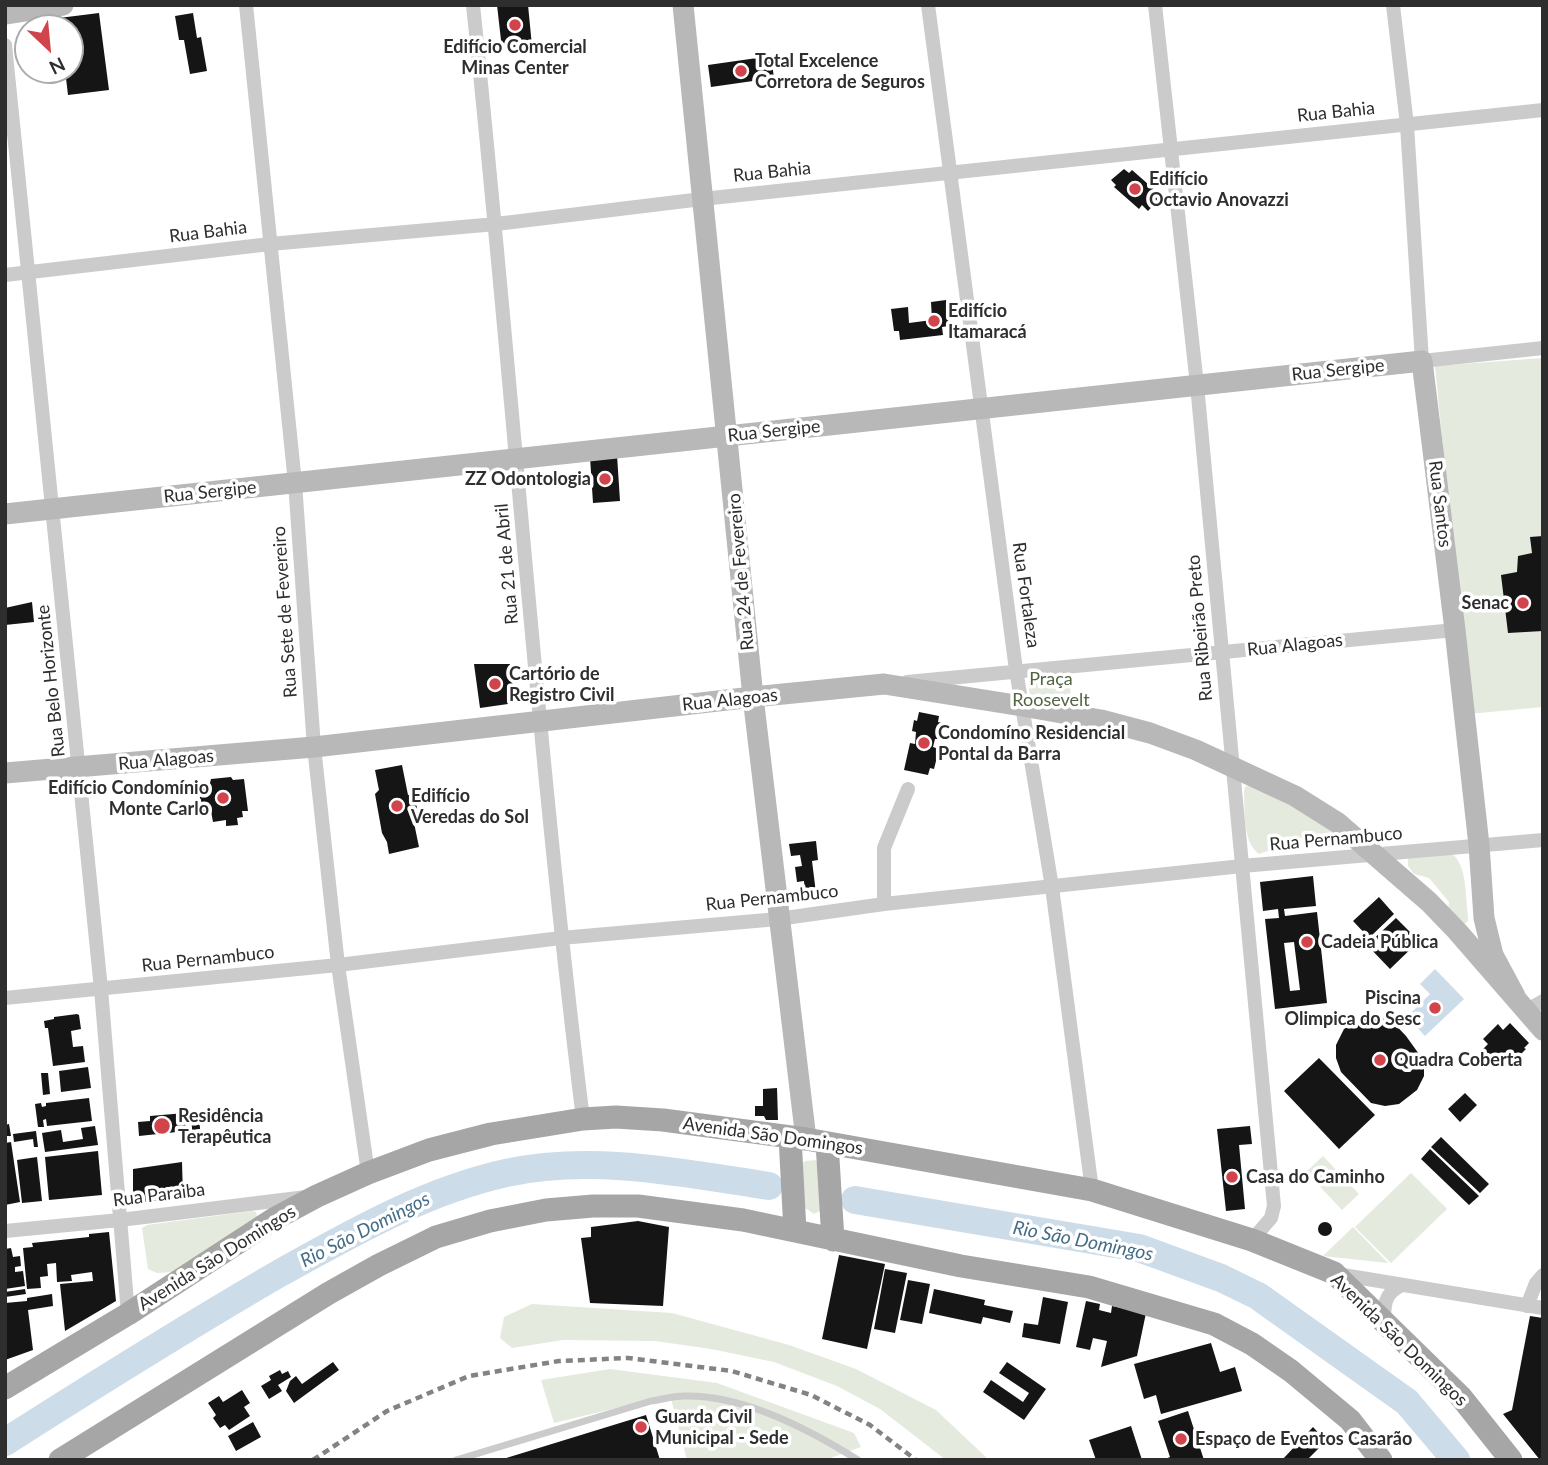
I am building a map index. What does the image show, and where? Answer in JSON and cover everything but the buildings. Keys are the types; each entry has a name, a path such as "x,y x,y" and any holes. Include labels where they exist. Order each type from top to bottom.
{"main road":[{"name":"Avenida São Domingos","path":"5,1388 128,1314 274,1219 368,1173 429,1150 491,1133 583,1119 616,1117 663,1120 809,1147 1092,1190 1252,1240 1334,1273 1461,1397 1511,1460"},
{"path":"795,1226 809,1147"},
{"path":"809,1147 833,1229"},
{"path":"60,1460 329,1293 436,1237 524,1214 593,1206 638,1206 833,1229 961,1266 1089,1287 1214,1324 1252,1344 1301,1379 1350,1420 1381,1460"}],"street":[{"path":"5,14 64,5"},
{"name":"Rua Sete de Fevereiro","path":"246,5 295,483 314,747 338,965 368,1173"},
{"name":"Rua 21 de Abril","path":"473,5 496,224 561,938 583,1119"},
{"name":"Rua 24 de Fevereiro","path":"682,5 753,697 778,919 809,1147"},
{"name":"Rua Fortaleza","path":"928,5 1016,670 1052,887 1092,1190"},
{"name":"Rua Ribeirão Preto","path":"1155,5 1197,385 1274,1206 1271,1218 1252,1240"},
{"name":"Rua Santos","path":"1393,5 1407,125 1422,361 1479,845 1484,918 1493,956 1534,1002"},
{"name":"Rua Belo Horizonte","path":"5,45 101,989 128,1314"},
{"name":"Rua Bahia","path":"5,275 270,244 496,224 949,172 1543,110"},
{"name":"Rua Sergipe","path":"5,514 1543,348"},
{"name":"Rua Alagoas","path":"5,773 314,747 1016,670 1455,630"},
{"path":"884,684 1101,720 1150,733 1196,750 1295,796 1338,823 1377,855 1534,1002 1543,1030"},
{"path":"884,904 884,848 908,789"},
{"name":"Rua Pernambuco","path":"5,998 338,965 561,938 778,919 884,904 1242,866 1543,840"},
{"path":"1457,932 1475,931 1484,918"},
{"name":"Rua Paraiba","path":"5,1230 120,1220 317,1196"},
{"path":"1334,1273 1543,1308"},
{"path":"1527,1306 1536,1283 1543,1275"},
{"path":"1384,1323 1384,1304 1387,1297 1392,1290 1400,1286"}],"lane":[{"path":"456,1460 651,1401 683,1396 716,1399 762,1410 799,1426 858,1460"}],"green space":[{"path":"1543,358 1543,707 1469,714 1435,366"},
{"name":"Praça Roosevelt","path":"1070,669 1071,712 1031,706 1027,672"},
{"path":"1254,784 1316,818 1327,826 1339,843 1307,846 1303,838 1274,840 1271,850 1259,854 1247,834 1245,816 1245,787"},
{"path":"1451,853 1460,865 1465,882 1468,921 1464,924 1448,910 1449,902 1429,878 1414,874 1408,866 1408,858"},
{"path":"1323,1156 1359,1194 1342,1210 1306,1172"},
{"path":"815,1160 820,1164 822,1210 814,1214 804,1207 800,1165 805,1161"},
{"path":"1411,1173 1447,1209 1391,1263 1355,1227"},
{"path":"256,1212 258,1219 173,1272 157,1273 148,1269 142,1228 147,1225"},
{"path":"1353,1227 1388,1263 1323,1256"},
{"path":"532,1304 672,1313 789,1345 856,1369 936,1410 989,1460 946,1460 880,1409 837,1386 774,1362 655,1341 563,1340 512,1348 500,1338 504,1317"},
{"path":"610,1369 717,1383 854,1433 861,1447 825,1460 687,1460 670,1395 554,1423 541,1380"}],"water":[{"name":"Piscina Olimpica do Sesc","path":"1435,969 1464,999 1425,1036 1407,1017 1430,994 1420,984"}],"waterway":[{"name":"Rio São Domingos","path":"5,1442 211,1314 334,1243 418,1202 476,1181 539,1168 605,1165 671,1171 769,1186"},
{"name":"Rio São Domingos","path":"855,1200 1139,1248 1221,1278 1258,1296 1407,1402 1456,1460"}],"railway":[{"path":"313,1460 387,1411 469,1376 559,1361 628,1358 732,1371 811,1395 870,1425 916,1460"}],"place":[{"name":"Edifício Comercial Minas Center","path":"515,25"},
{"name":"Total Excelence Corretora de Seguros","path":"741,71"},
{"name":"Edifício Octavio Anovazzi","path":"1135,189"},
{"name":"Edifício Itamaracá","path":"934,321"},
{"name":"ZZ Odontologia","path":"605,479"},
{"name":"Senac","path":"1523,603"},
{"name":"Cartório de Registro Civil","path":"495,684"},
{"name":"Condomíno Residencial Pontal da Barra","path":"924,743"},
{"name":"Edifício Condomínio Monte Carlo","path":"223,798"},
{"name":"Edifício Veredas do Sol","path":"397,806"},
{"name":"Cadeia Pública","path":"1307,942"},
{"name":"Piscina Olimpica do Sesc","path":"1435,1008"},
{"name":"Quadra Coberta","path":"1380,1060"},
{"name":"Residência Terapêutica","path":"162,1126"},
{"name":"Casa do Caminho","path":"1232,1177"},
{"name":"Guarda Civil Municipal - Sede","path":"641,1427"},
{"name":"Espaço de Eventos Casarão","path":"1181,1439"}]}
